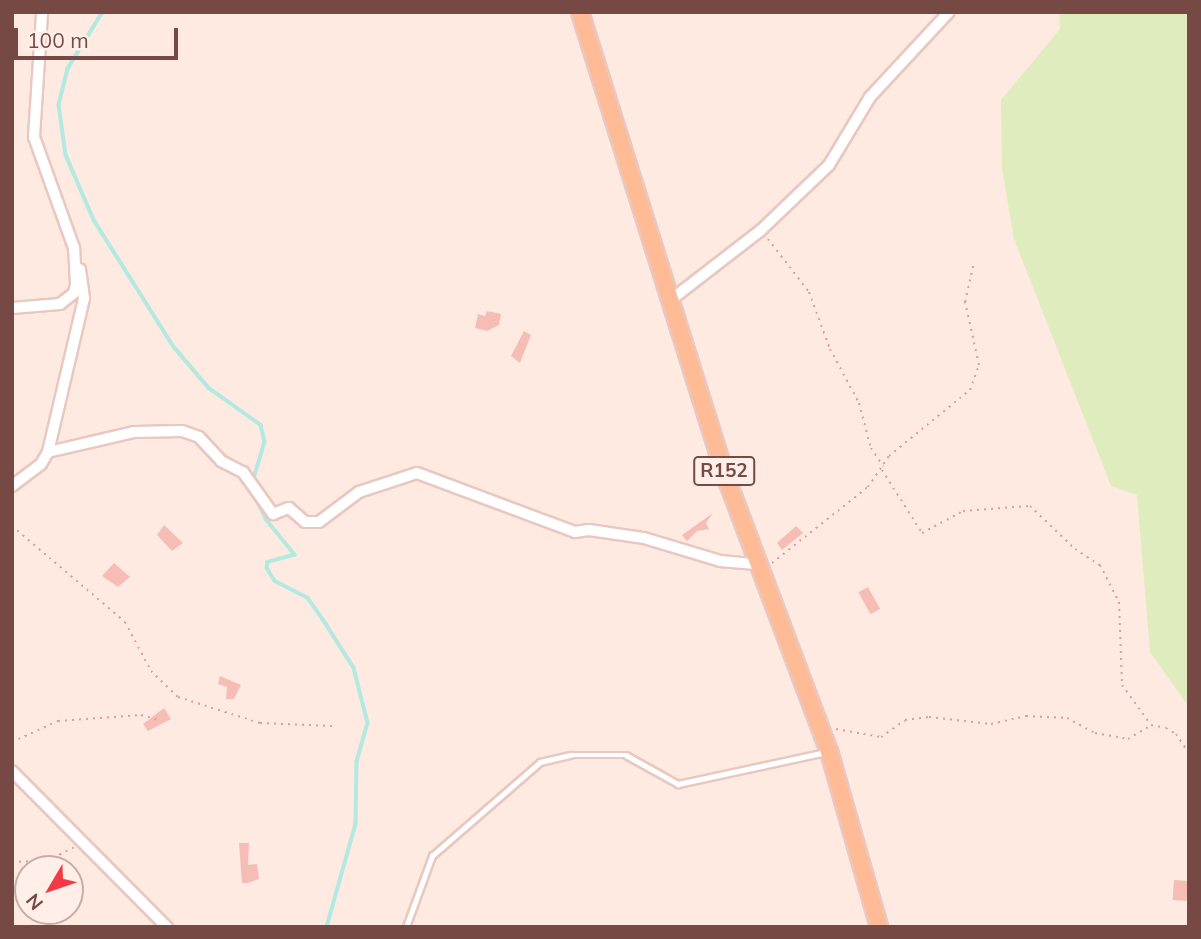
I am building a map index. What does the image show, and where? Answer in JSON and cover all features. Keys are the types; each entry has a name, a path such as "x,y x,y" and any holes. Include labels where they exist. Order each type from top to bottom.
{"main road":[{"name":"R152","path":"580,12 757,569 829,751 878,927"}],"street":[{"path":"12,486 41,464 48,452 84,298 76,261 34,138 42,12"},
{"path":"671,299 760,231 834,159 870,97 949,12"},
{"path":"12,308 50,306 68,299 76,284 76,261"},
{"path":"48,452 135,432 182,431 199,438 221,461 243,472 273,514 289,508 305,522 318,522 359,492 417,473 575,532 622,534 757,569"},
{"path":"12,771 167,927"}],"lane":[{"path":"406,927 432,856 540,762 571,755 626,755 678,784 829,751"}],"path":[{"path":"12,17 15,12"},
{"path":"760,231 809,292 830,348 859,403 871,448 922,533 963,511 1030,506 1075,549 1100,565 1119,602 1122,685 1150,725 1176,734 1189,753"},
{"path":"757,569 849,503 931,418 970,390 977,377 977,351 965,302 973,266"},
{"path":"12,526 125,622 150,671 178,697 260,723 332,726"},
{"path":"12,742 58,721 141,715 159,720"},
{"path":"821,727 881,737 911,719 991,724 1036,716 1067,718 1095,733 1128,739 1150,725"},
{"path":"12,862 47,861 82,842"}],"green space":[{"path":"1059,12 1189,12 1189,707 1150,652 1137,495 1111,486 1014,239 1002,169 1001,100 1060,29"}],"building":[{"path":"487,311 501,314 499,325 487,331 475,328 478,314 485,316"},
{"path":"524,331 531,335 520,363 511,356"},
{"path":"713,513 706,523 709,529 697,531 687,541 682,535"},
{"path":"164,525 183,543 172,551 157,535"},
{"path":"796,526 803,533 782,550 777,543"},
{"path":"114,563 130,577 118,587 102,576"},
{"path":"868,587 880,609 870,614 858,592"},
{"path":"220,676 241,685 234,699 226,699 227,687 218,684"},
{"path":"164,708 171,719 148,731 143,724"},
{"path":"239,843 249,843 248,865 257,864 259,879 242,883"},
{"path":"1174,880 1188,881 1187,901 1173,900"}],"waterway":[{"path":"103,12 68,69 59,105 66,155 94,220 174,347 209,388 261,425 265,442 253,482"},
{"path":"254,493 266,519 295,555 268,562 267,568 275,581 308,598 326,624 354,668 368,723 357,761 356,824 327,927"}]}
